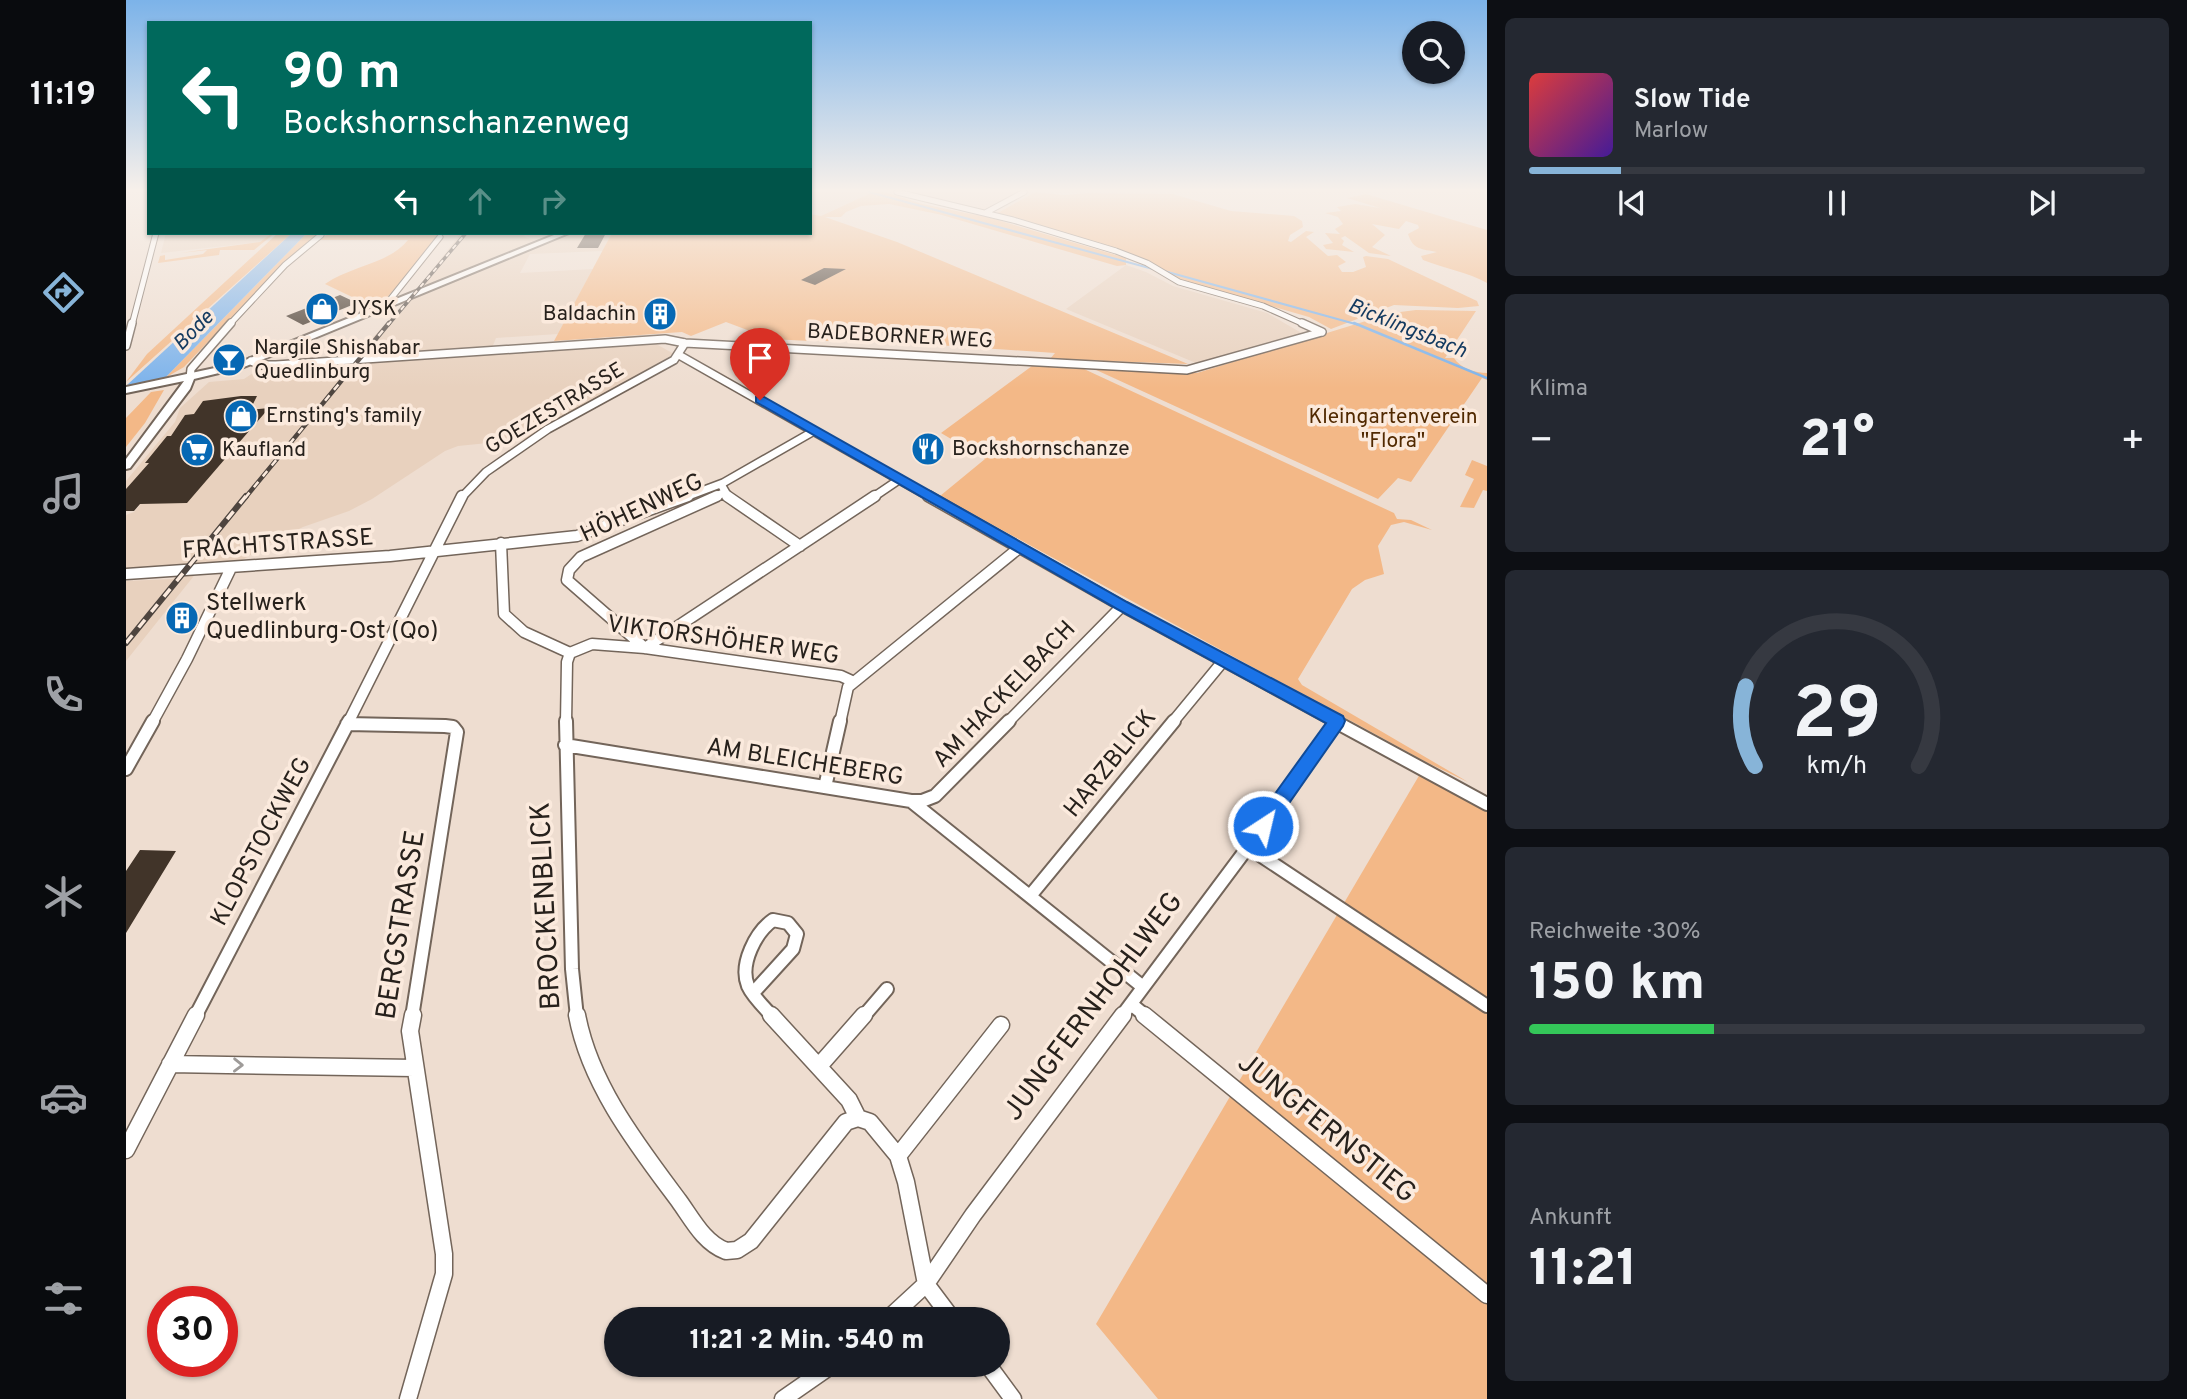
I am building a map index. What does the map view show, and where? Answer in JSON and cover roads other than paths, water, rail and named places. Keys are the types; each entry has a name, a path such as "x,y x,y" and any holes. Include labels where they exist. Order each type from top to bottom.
{"main road":[{"path":"126,390 223,371 505,257"},
{"path":"126,466 187,387 190,378"}],"street":[{"path":"126,346 150,257"},
{"path":"190,378 191,369 237,315 292,257"},
{"path":"390,304 389,301 424,257"},
{"name":"BADEBORNER WEG","path":"251,361 260,365 276,365 665,339 685,343 1187,370 1322,332 1263,306 1179,282 1131,257"},
{"path":"685,343 679,355 1122,606 1487,804"},
{"name":"GOEZESTRASSE","path":"433,552 463,494 477,479 563,419 679,355"},
{"path":"800,546 723,488 814,431"},
{"path":"645,648 900,480"},
{"name":"FRACHTSTRASSE","path":"126,574 433,552 584,534 723,488"},
{"name":"HÖHENWEG","path":"645,648 570,583 566,577 569,570 586,555 723,488"},
{"path":"501,543 504,597 502,608 505,617 541,640 569,653"},
{"path":"825,787 847,690 1019,548"},
{"name":"KLOPSTOCKWEG","path":"126,1150 433,552"},
{"path":"126,769 187,659 231,568"},
{"name":"AM HACKELBACH","path":"911,801 922,801 935,796 1122,606"},
{"name":"VIKTORSHÖHER WEG","path":"569,653 576,648 592,644 645,648 841,676 854,682"},
{"name":"BROCKENBLICK","path":"569,653 565,745 573,988 583,1038 595,1070 618,1114 703,1234 715,1247 727,1253 751,1241 846,1122 858,1118"},
{"name":"HARZBLICK","path":"1030,896 1224,660"},
{"name":"JUNGFERNHOHLWEG","path":"901,1307 926,1284 973,1215 1248,847 1337,721"},
{"name":"BERGSTRASSE","path":"347,724 445,726 453,727 457,732 410,1020 414,1068 445,1264 441,1291 408,1399"},
{"name":"AM BLEICHEBERG","path":"565,745 911,801 1143,986"},
{"path":"1248,847 1487,1006"},
{"path":"752,993 796,945 797,934 784,921 771,921 759,932 746,982 752,993 849,1100 858,1118 870,1122 898,1156 906,1182 926,1284 943,1307"},
{"path":"820,1065 887,989"},
{"name":"JUNGFERNSTIEG","path":"1131,1004 1487,1295"},
{"path":"898,1156 1001,1025"},
{"path":"170,1064 414,1068"},
{"path":"783,1399 815,1377"},
{"path":"997,1377 1013,1399"}],"water":[{"name":"Bode","path":"266,257 283,257 165,378 127,385"}],"waterway":[{"name":"Bicklingsbach","path":"1110,257 1153,269"},
{"name":"Bicklingsbach","path":"1164,271 1359,325"},
{"name":"Bicklingsbach","path":"1354,323 1359,325"},
{"name":"Bicklingsbach","path":"1359,325 1487,378"}],"railway":[{"path":"388,325 445,257"},
{"path":"245,498 389,323"},
{"path":"126,643 246,496"}],"place":[{"name":"JYSK","path":"322,309"},
{"name":"Baldachin","path":"660,314"},
{"name":"Nargile Shishabar Quedlinburg","path":"229,360"},
{"name":"Ernsting's family","path":"241,416"},
{"name":"Bockshornschanze","path":"928,449"},
{"name":"Kaufland","path":"197,450"},
{"name":"Stellwerk Quedlinburg-Ost (Qo)","path":"182,618"}],"park label":[{"name":"Kleingartenverein \"Flora\"","path":"1393,429"}]}
